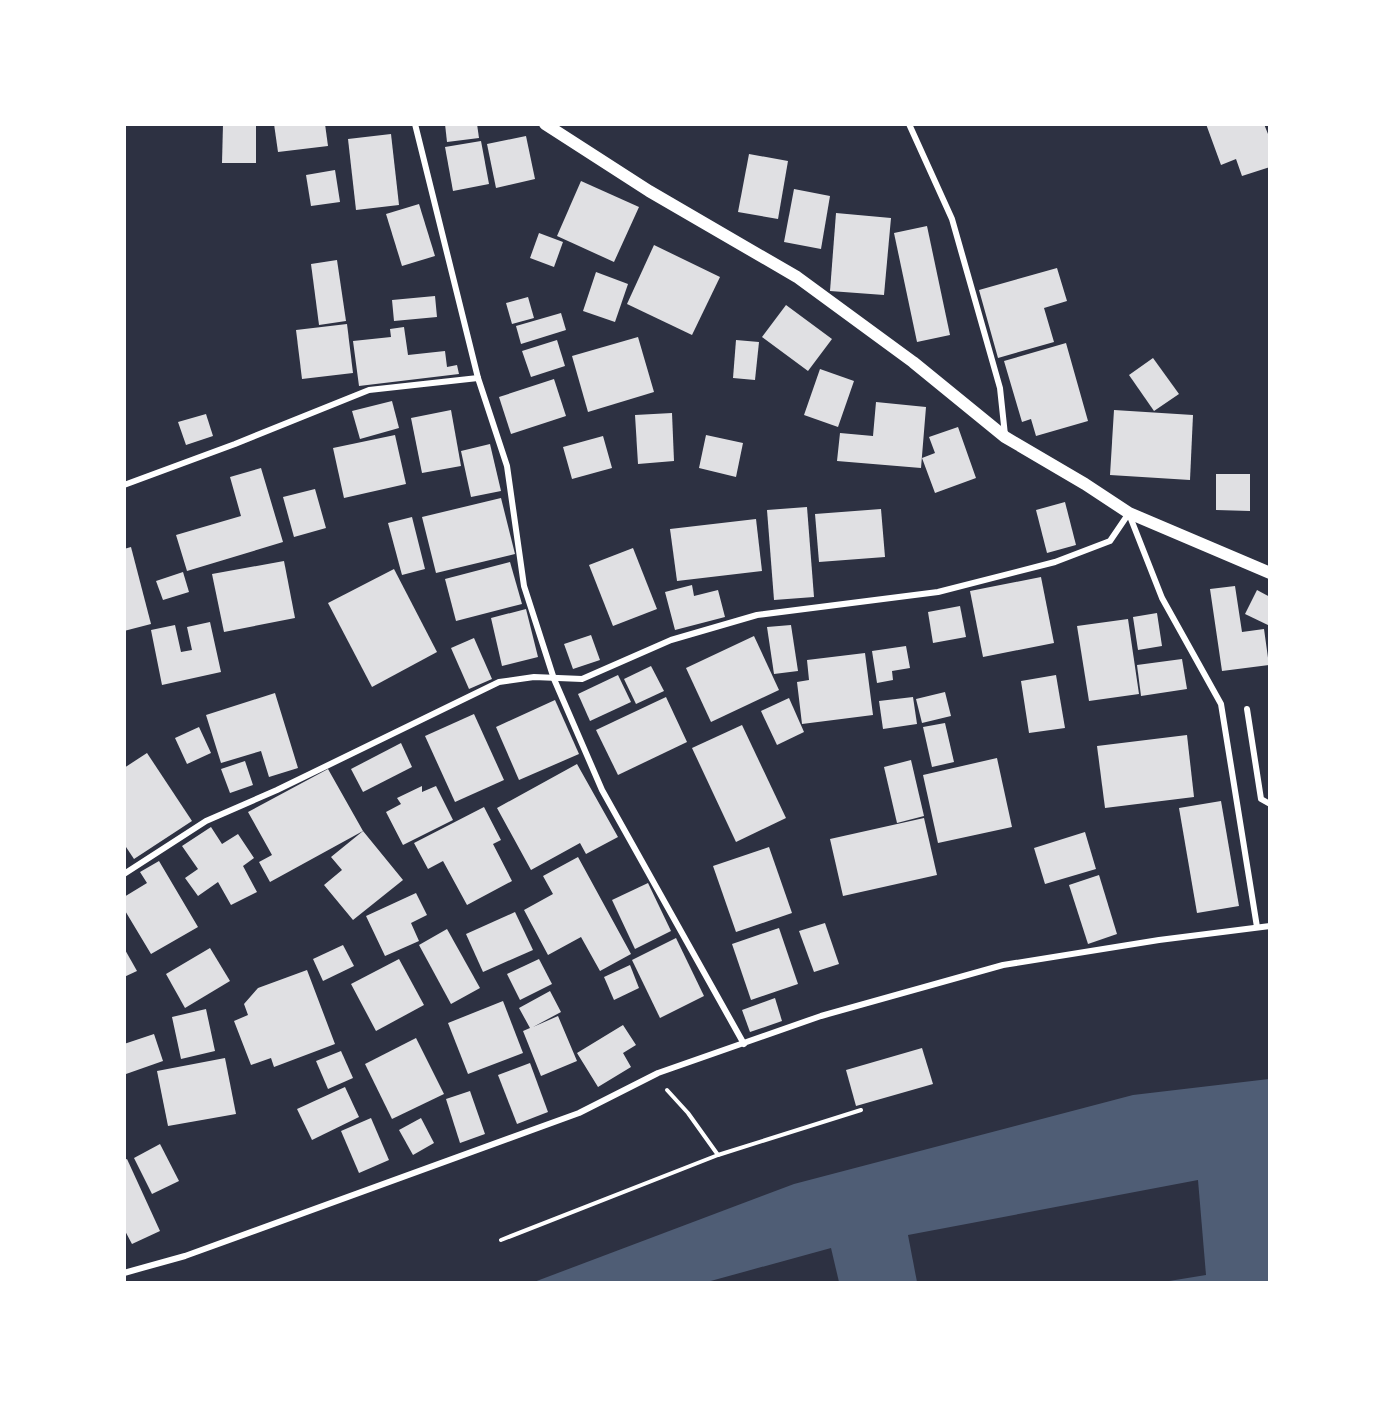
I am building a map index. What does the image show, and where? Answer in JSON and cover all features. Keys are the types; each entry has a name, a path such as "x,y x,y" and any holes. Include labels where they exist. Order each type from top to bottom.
{"main road":[{"path":"545,124 649,190 797,277 913,362 1005,438 1085,484 1129,513 1269,573"}],"street":[{"path":"415,124 478,378 507,466 524,586 554,679 602,790 744,1044"},
{"path":"909,124 952,219 1000,388 1005,438"},
{"path":"124,485 235,444 369,390 478,378"},
{"path":"124,874 206,821 277,790 499,682 534,677 582,679 671,640 757,615 938,592 1055,562 1110,541 1129,513"},
{"path":"1129,513 1162,598 1221,704 1257,927"},
{"path":"1247,709 1261,799 1269,804"},
{"path":"124,1273 186,1256 579,1113 658,1073 821,1016 1004,965 1159,940 1269,926"}],"path":[{"path":"648,1078 670,1092 718,1155"},
{"path":"501,1240 718,1155 861,1110"}],"water":[{"path":"1269,1079 1269,1282 534,1282 794,1184 1133,1095"}],"pier":[{"path":"1198,1180 1206,1275 1163,1282 917,1282 908,1235"},
{"path":"831,1248 839,1282 707,1282"}],"building":[{"path":"223,124 256,124 256,163 222,163"},
{"path":"274,124 325,124 328,146 278,152"},
{"path":"445,124 477,124 479,138 447,142"},
{"path":"1206,124 1264,124 1270,139 1270,167 1242,176 1236,159 1221,165"},
{"path":"391,134 399,205 356,210 348,139"},
{"path":"526,136 535,179 496,188 487,144"},
{"path":"481,141 489,184 453,191 445,147"},
{"path":"749,154 788,161 778,219 738,212"},
{"path":"335,170 340,202 311,206 306,175"},
{"path":"581,181 639,207 614,262 557,236"},
{"path":"794,189 830,196 821,249 784,242"},
{"path":"419,204 435,256 402,266 386,214"},
{"path":"836,213 891,218 884,295 830,291"},
{"path":"927,226 950,335 917,342 894,233"},
{"path":"539,233 563,242 554,267 530,258"},
{"path":"654,245 720,277 692,335 627,304"},
{"path":"337,260 346,321 319,325 311,264"},
{"path":"1057,268 1067,301 1044,308 1054,342 998,358 979,290"},
{"path":"596,272 628,284 615,322 583,311"},
{"path":"435,296 437,317 394,321 392,300"},
{"path":"528,297 534,318 512,324 506,303"},
{"path":"786,305 832,339 808,371 762,337"},
{"path":"561,313 566,330 521,344 516,326"},
{"path":"347,324 353,373 302,379 296,330"},
{"path":"404,327 408,355 445,351 447,367 457,365 459,374 359,386 353,341 391,337 390,329"},
{"path":"638,337 654,392 588,412 572,356"},
{"path":"557,340 565,366 531,377 522,351"},
{"path":"736,340 759,342 755,380 733,378"},
{"path":"1066,343 1088,421 1036,436 1031,419 1022,422 1004,361"},
{"path":"1153,358 1179,394 1154,411 1129,375"},
{"path":"820,369 854,381 838,427 804,415"},
{"path":"554,379 566,416 511,434 499,397"},
{"path":"392,401 399,428 360,439 352,411"},
{"path":"876,402 926,407 921,468 837,461 840,433 873,436"},
{"path":"451,410 461,466 422,473 411,418"},
{"path":"1114,410 1193,415 1190,480 1110,475"},
{"path":"672,413 674,461 638,464 635,415"},
{"path":"206,414 213,436 186,445 178,422"},
{"path":"958,427 976,478 935,493 922,458 935,453 929,437"},
{"path":"395,435 406,484 344,498 333,448"},
{"path":"706,435 743,443 736,477 699,468"},
{"path":"603,436 612,468 572,479 563,447"},
{"path":"490,444 501,491 471,497 461,451"},
{"path":"261,468 283,542 187,571 176,535 241,516 230,477"},
{"path":"1216,474 1250,474 1250,511 1216,510"},
{"path":"315,489 326,528 294,537 283,497"},
{"path":"501,498 515,554 436,573 422,517"},
{"path":"1065,502 1076,545 1047,553 1036,510"},
{"path":"807,507 814,597 774,600 767,510"},
{"path":"881,509 885,557 819,562 815,514"},
{"path":"412,517 425,569 402,575 388,523"},
{"path":"756,519 762,571 677,581 670,529"},
{"path":"131,547 151,624 124,631 124,549"},
{"path":"633,548 657,609 613,626 589,565"},
{"path":"284,561 295,618 224,632 212,574"},
{"path":"510,562 522,604 456,621 445,579"},
{"path":"394,569 437,652 372,687 328,603"},
{"path":"183,572 189,592 163,600 156,581"},
{"path":"1041,577 1054,643 983,657 970,591"},
{"path":"692,585 694,596 718,590 725,617 675,630 665,592"},
{"path":"1235,586 1242,632 1264,629 1269,665 1222,671 1210,589"},
{"path":"1257,590 1270,597 1270,626 1245,614"},
{"path":"960,606 966,637 933,643 928,612"},
{"path":"526,609 538,657 502,666 491,618"},
{"path":"1157,613 1162,646 1138,650 1133,617"},
{"path":"1128,619 1139,694 1089,701 1077,626"},
{"path":"210,622 221,672 162,685 151,630 175,625 181,652 192,650 187,627"},
{"path":"791,625 798,671 774,674 767,627"},
{"path":"591,635 600,660 573,669 564,644"},
{"path":"754,636 779,690 711,722 686,668"},
{"path":"474,638 492,679 469,689 451,648"},
{"path":"906,646 910,668 892,671 893,680 877,683 872,651"},
{"path":"865,653 873,715 802,724 797,682 809,680 807,660"},
{"path":"1182,659 1187,689 1141,696 1137,665"},
{"path":"651,666 664,691 636,704 624,679"},
{"path":"618,675 631,702 590,721 578,694"},
{"path":"1056,675 1065,728 1029,733 1021,681"},
{"path":"945,692 951,716 922,723 916,699"},
{"path":"275,693 298,768 269,777 261,751 221,763 206,715"},
{"path":"666,697 687,742 618,775 596,730"},
{"path":"913,697 917,724 883,729 879,701"},
{"path":"789,698 804,732 777,745 761,711"},
{"path":"555,700 579,754 519,780 496,727"},
{"path":"474,714 504,780 455,802 425,736"},
{"path":"945,723 954,762 932,767 923,727"},
{"path":"742,725 786,818 736,842 692,748"},
{"path":"199,727 211,753 187,764 175,738"},
{"path":"1187,735 1194,797 1105,808 1097,746"},
{"path":"401,743 412,767 363,792 351,769"},
{"path":"147,753 192,821 134,859 124,844 124,768"},
{"path":"997,758 1012,827 938,843 923,775"},
{"path":"911,760 924,816 897,823 884,767"},
{"path":"245,761 253,785 230,793 221,769"},
{"path":"577,764 618,837 586,854 580,843 531,870 497,808"},
{"path":"328,769 363,831 270,882 259,862 272,855 248,812"},
{"path":"422,786 422,792 436,786 453,820 403,845 386,812 401,804 397,798"},
{"path":"1221,801 1239,906 1197,913 1179,808"},
{"path":"484,807 501,840 493,844 512,881 467,905 443,861 428,869 414,843"},
{"path":"924,818 937,875 843,896 830,839"},
{"path":"211,827 222,844 238,834 254,858 243,866 257,892 231,905 218,882 198,896 185,878 198,869 182,846"},
{"path":"363,831 403,880 353,920 324,885 342,870 331,857"},
{"path":"1085,832 1096,869 1045,884 1034,848"},
{"path":"769,847 792,913 736,932 713,866"},
{"path":"578,857 631,954 600,971 581,937 548,955 524,910 553,894 543,876"},
{"path":"159,861 198,927 151,954 124,909 124,897 147,883 140,872"},
{"path":"1099,875 1117,934 1088,944 1069,885"},
{"path":"648,883 671,931 635,949 612,900"},
{"path":"416,893 427,915 411,923 419,941 385,956 366,916"},
{"path":"515,912 533,950 483,972 466,934"},
{"path":"825,923 839,964 814,972 799,931"},
{"path":"779,928 798,984 751,1000 732,944"},
{"path":"447,929 480,988 451,1004 419,945"},
{"path":"676,938 704,996 660,1018 632,960"},
{"path":"343,945 354,966 323,981 313,959"},
{"path":"124,948 137,971 124,977"},
{"path":"210,948 230,981 185,1008 166,974"},
{"path":"399,959 424,1005 376,1031 351,984"},
{"path":"539,959 552,984 520,1000 507,974"},
{"path":"630,965 639,988 614,1000 604,977"},
{"path":"307,970 335,1044 274,1067 271,1058 251,1065 234,1021 248,1015 244,1004 258,988"},
{"path":"550,991 561,1012 533,1027 558,1016 577,1061 541,1076 523,1031 530,1028 519,1008"},
{"path":"775,998 782,1021 750,1032 742,1010"},
{"path":"503,1001 523,1053 468,1074 448,1023"},
{"path":"206,1009 215,1051 181,1059 172,1017"},
{"path":"623,1025 636,1045 623,1053 631,1067 598,1087 577,1053"},
{"path":"154,1034 163,1061 126,1074 124,1044"},
{"path":"416,1038 444,1094 392,1119 365,1064"},
{"path":"922,1048 933,1084 856,1106 846,1070"},
{"path":"341,1051 353,1078 328,1089 316,1061"},
{"path":"225,1058 236,1114 168,1126 157,1071"},
{"path":"530,1063 548,1112 517,1124 498,1075"},
{"path":"345,1087 359,1117 312,1140 297,1109"},
{"path":"470,1091 485,1134 460,1143 446,1099"},
{"path":"371,1118 389,1160 359,1173 341,1131"},
{"path":"421,1118 434,1143 413,1155 399,1130"},
{"path":"160,1144 179,1181 152,1194 134,1158"},
{"path":"127,1159 160,1231 132,1244 124,1229 124,1160"}]}
